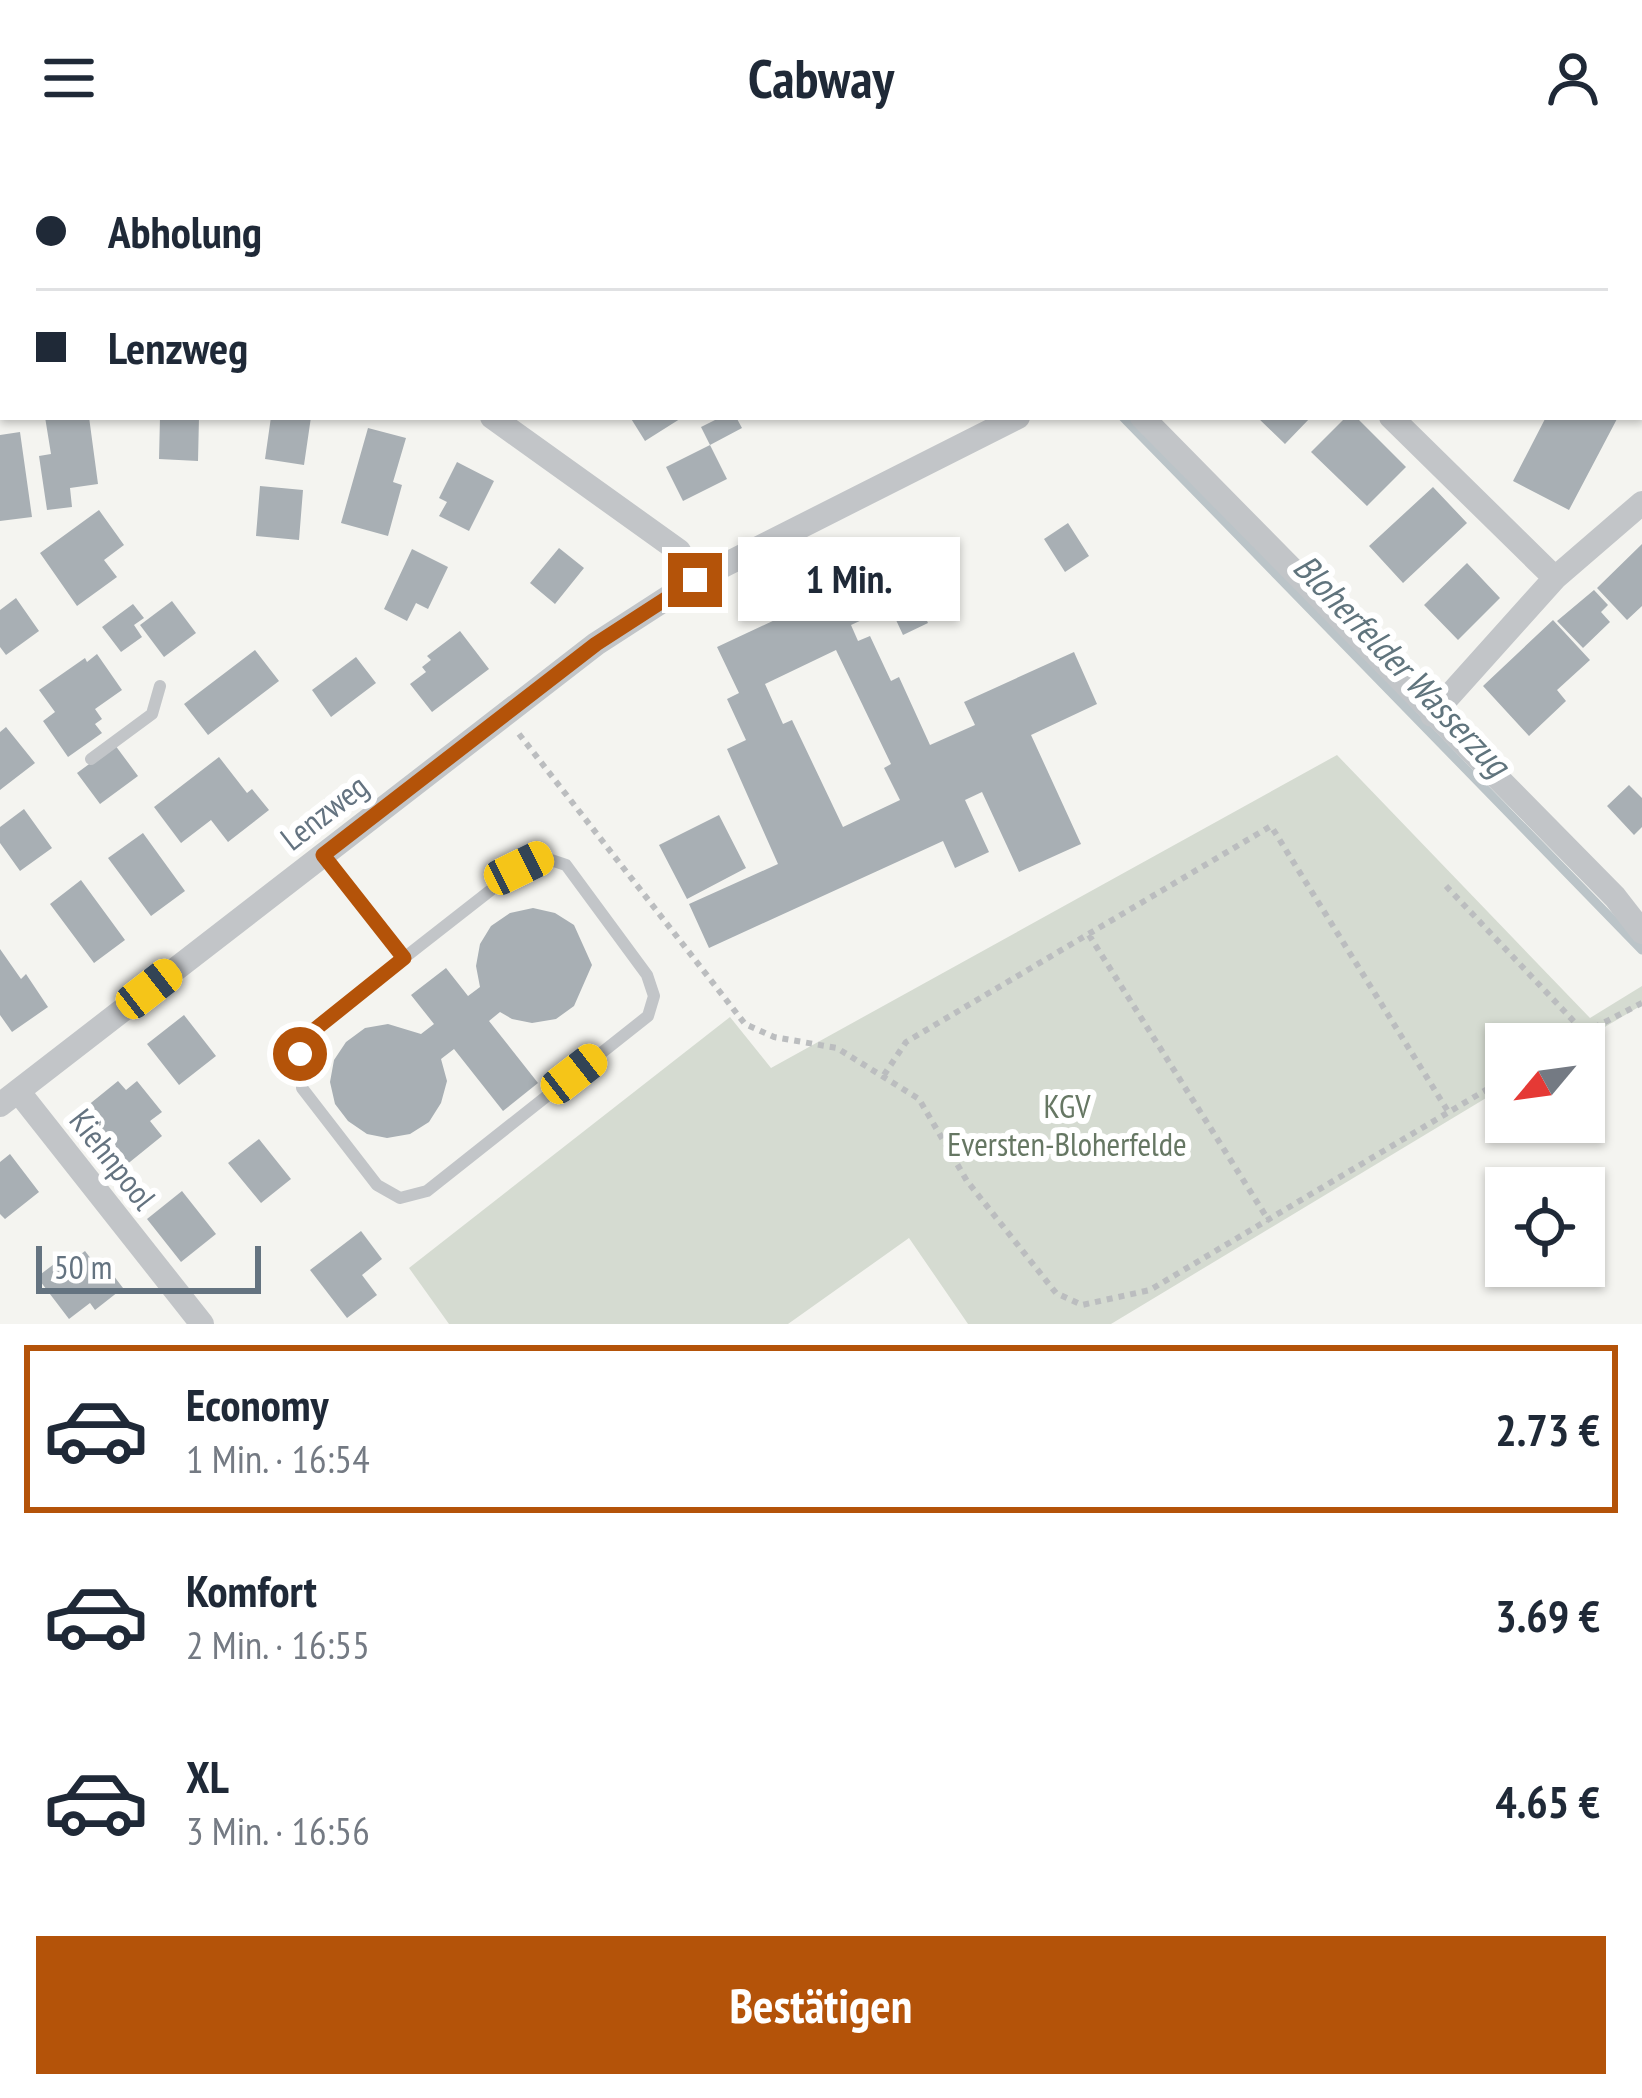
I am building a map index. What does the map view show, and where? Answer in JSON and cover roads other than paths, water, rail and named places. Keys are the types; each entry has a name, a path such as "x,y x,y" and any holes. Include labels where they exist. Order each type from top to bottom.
{"street":[{"path":"496,420 679,551 695,580"},
{"name":"Lenzweg","path":"9,1098 596,644 695,580 1012,420"},
{"path":"1145,420 1615,897 1642,932"},
{"path":"1394,420 1555,578"},
{"path":"1432,715 1555,578 1642,503"},
{"name":"Kiehnpool","path":"9,1098 202,1324"}],"lane":[{"path":"91,759 152,714 160,686"},
{"path":"323,855 404,958"},
{"path":"542,856 566,865 647,975 654,996 648,1016 427,1191 400,1198 377,1185 302,1088 300,1054 308,1035 404,958 519,868 542,856"}],"waterway":[{"name":"Bloherfelder Wasserzug","path":"1126,420 1642,950"}],"park label":[{"name":"KGV Eversten-Bloherfelde","path":"1067,1125"}]}
